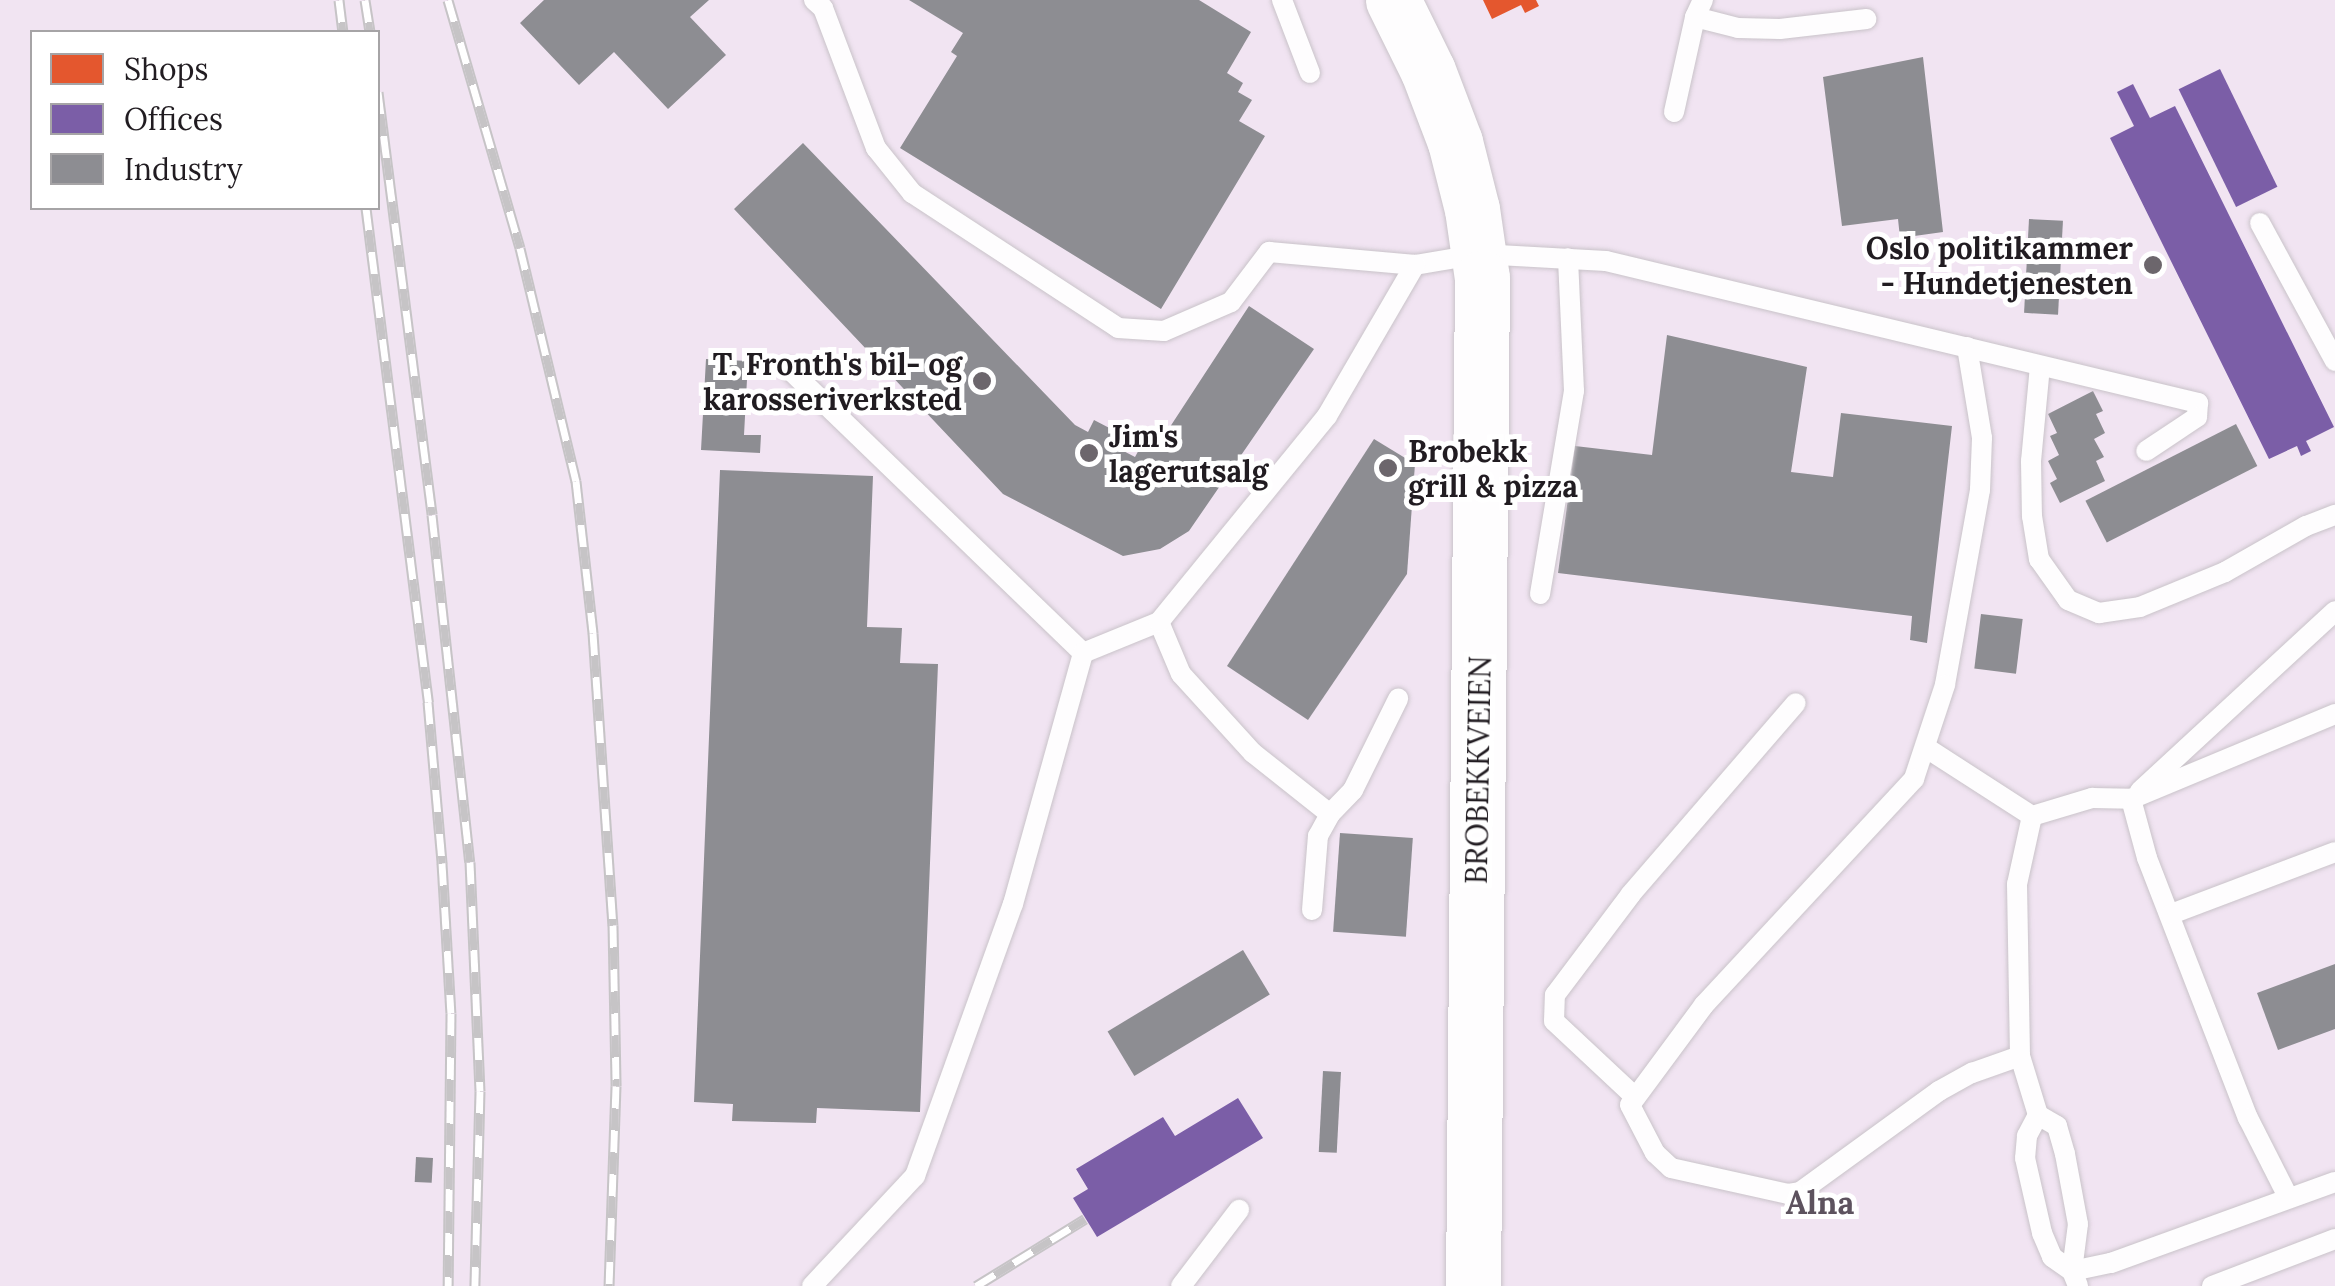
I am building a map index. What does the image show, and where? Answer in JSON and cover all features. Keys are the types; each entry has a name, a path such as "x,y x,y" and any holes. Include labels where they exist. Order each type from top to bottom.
{"street":[{"name":"BROBEKKVEIEN","path":"1394,0 1455,142 1480,254 1484,313 1473,1286"}],"lane":[{"path":"1282,0 1310,74"},
{"path":"822,2 876,148 912,193 1118,328 1164,331 1230,302 1270,252 1415,265 1480,254 1568,258 1656,270 2198,403 2197,417 2146,451"},
{"path":"1674,112 1699,9 1738,28 1866,19"},
{"path":"2260,223 2335,360"},
{"path":"1540,594 1574,391 1568,258"},
{"path":"1083,653 1159,622 1326,416 1415,265"},
{"path":"1967,347 1982,438 1980,490 1945,686 1914,779 1704,1005 1633,1095 1633,1114 1655,1153 1671,1168 1788,1194 1800,1192 1938,1091 2020,1056"},
{"path":"2040,366 2031,461 2032,516 2039,559 2068,600 2099,613 2140,607 2225,572 2306,526 2335,515"},
{"path":"788,368 1083,653"},
{"path":"2131,799 2335,611"},
{"path":"1159,622 1181,674 1253,753 1330,814"},
{"path":"812,1286 915,1176 1013,904 1083,653"},
{"path":"1312,910 1318,836 1330,814 1353,790 1398,698"},
{"path":"1633,1095 1554,1021 1555,995 1631,894 1796,703"},
{"path":"1925,747 2032,816 2092,798 2131,799 2335,714"},
{"path":"2131,799 2147,858 2248,1118 2288,1198"},
{"path":"2032,816 2017,884 2020,1056 2038,1114 2056,1126 2066,1154 2078,1224 2075,1278"},
{"path":"2171,914 2335,852"},
{"path":"2038,1114 2026,1136 2029,1176 2052,1257 2075,1278"},
{"path":"2075,1278 2335,1182"},
{"path":"1181,1286 1239,1210"},
{"path":"2212,1286 2335,1239"}],"shaded area":[{"path":"0,0 2335,0 2335,1286 0,1286"}],"building: Shops":[{"path":"1483,0 1536,0 1539,6 1525,13 1521,5 1492,19"}],"building: Offices":[{"path":"2220,69 2277,187 2236,207 2179,89"},
{"path":"2133,84 2150,118 2175,106 2334,427 2306,441 2311,451 2301,456 2297,446 2269,459 2110,138 2134,126 2117,92"},
{"path":"1238,1098 1263,1138 1097,1237 1073,1198 1088,1189 1076,1169 1163,1117 1175,1136"}],"building: Industry":[{"path":"544,0 709,0 690,17 726,55 668,109 614,52 579,85 520,23"},
{"path":"909,0 1199,0 1251,32 1227,73 1243,83 1238,92 1252,100 1239,121 1265,136 1161,309 900,148 957,56 951,52 963,33"},
{"path":"1923,57 1943,232 1900,238 1898,219 1842,226 1823,77"},
{"path":"803,143 1075,425 1088,432 1094,420 1119,433 1112,445 1135,457 1152,426 1166,433 1249,306 1314,349 1189,531 1160,549 1123,556 1003,494 734,209"},
{"path":"2029,219 2063,221 2058,315 2024,313"},
{"path":"1667,335 1807,367 1791,472 1833,477 1841,413 1952,426 1927,643 1910,640 1912,616 1558,573 1575,446 1652,455"},
{"path":"706,359 748,361 744,435 761,435 760,453 701,450"},
{"path":"2093,391 2103,411 2096,414 2105,433 2094,439 2104,457 2096,461 2105,481 2060,503 2050,483 2057,479 2048,461 2059,455 2050,436 2057,433 2048,414"},
{"path":"2236,424 2257,466 2107,543 2085,501"},
{"path":"1374,439 1415,464 1407,574 1308,720 1227,666"},
{"path":"720,470 873,476 867,627 902,628 900,663 938,664 920,1112 817,1108 816,1123 732,1121 733,1104 694,1102"},
{"path":"1981,614 2023,619 2016,674 1974,669"},
{"path":"1340,833 1413,838 1406,937 1333,932"},
{"path":"1243,950 1270,995 1134,1076 1108,1031"},
{"path":"2335,964 2335,1029 2278,1050 2257,993"},
{"path":"1323,1071 1341,1072 1337,1153 1319,1152"},
{"path":"416,1157 433,1158 432,1183 415,1182"}],"railway":[{"path":"339,0 343,30"},
{"path":"365,0 370,30"},
{"path":"448,0 520,248 576,481 593,633 613,925 616,1086 609,1286"},
{"path":"380,108 432,515 470,862 480,1091 475,1286"},
{"path":"366,210 428,702 442,863 451,1013 448,1286"},
{"path":"976,1286 1085,1219"}],"place":[{"name":"Oslo politikammer - Hundetjenesten","path":"2153,265"},
{"name":"T. Fronth's bil- og karosseriverksted","path":"982,381"},
{"name":"Jim's lagerutsalg","path":"1089,453"},
{"name":"Brobekk grill & pizza","path":"1388,468"}],"district":[{"name":"Alna","path":"1820,1203"}]}
